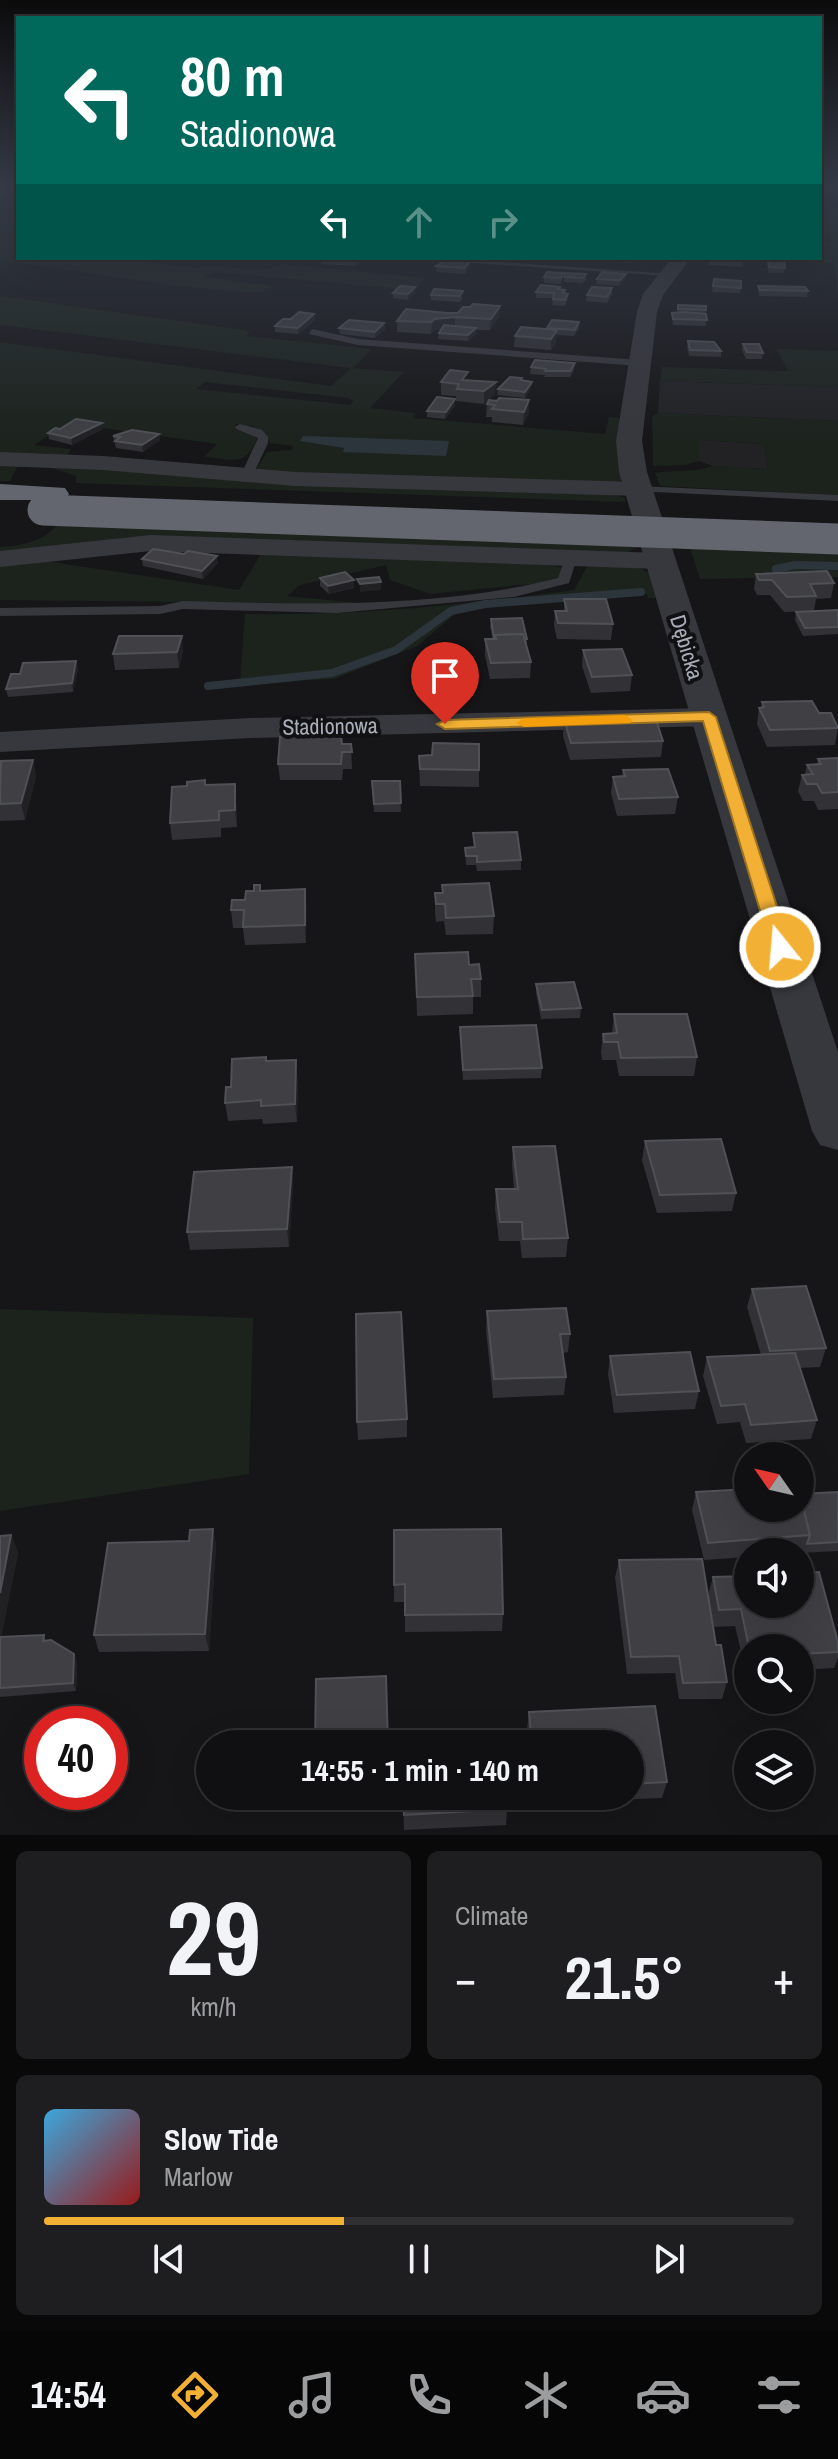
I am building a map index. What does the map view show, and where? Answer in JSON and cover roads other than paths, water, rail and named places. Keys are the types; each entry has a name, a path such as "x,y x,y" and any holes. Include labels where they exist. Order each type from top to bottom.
{"highway":[{"path":"0,492 49,502 838,539"},
{"path":"0,509 49,502 838,521"}],"street":[{"name":"Dębicka","path":"671,273 650,303 640,363 629,441 638,489 838,1131"},
{"path":"0,459 103,463 246,477 638,489"},
{"path":"0,559 103,546 203,543 659,561"},
{"name":"Stadionowa","path":"0,742 219,729 709,717"}],"lane":[{"path":"312,332 358,342 640,363"},
{"path":"240,427 258,432 263,437 246,477"},
{"path":"638,489 838,498"},
{"path":"0,612 160,610 183,605 337,609 430,603 514,593 556,584 568,573 571,558"}],"waterway":[{"path":"776,569 795,565 838,566"},
{"path":"208,686 332,673 396,650 451,611 485,604 641,592"}]}
